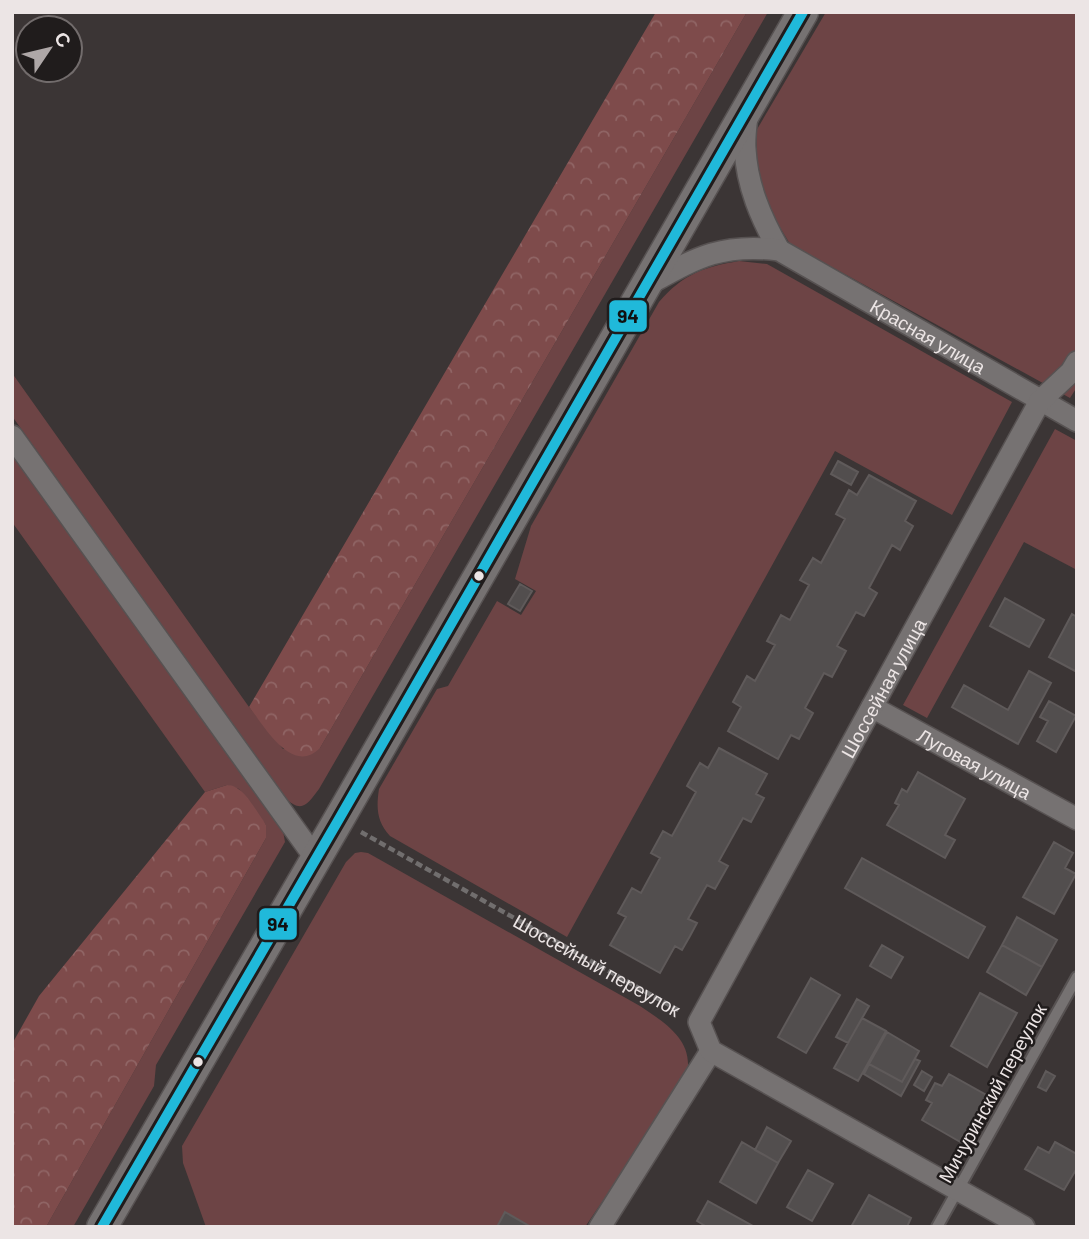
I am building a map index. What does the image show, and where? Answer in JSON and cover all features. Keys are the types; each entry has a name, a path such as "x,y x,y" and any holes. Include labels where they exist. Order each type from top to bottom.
{"main road":[{"path":"102,1227 803,12"}],"street":[{"path":"748,108 745,146 748,170 763,221 779,250"},
{"path":"645,286 685,264 735,247 779,250"},
{"name":"Красная улица","path":"779,250 1077,421"},
{"name":"Шоссейная улица","path":"699,1022 1040,401 1071,372 1077,362"},
{"path":"12,436 316,859"},
{"name":"Луговая улица","path":"872,707 1077,819"},
{"name":"Шоссейный переулок","path":"699,1022 711,1051"},
{"path":"600,1227 711,1051 1024,1227"}],"lane":[{"name":"Мичуринский переулок","path":"937,1227 1077,977"}],"path":[{"name":"Шоссейный переулок","path":"339,819 699,1022"}],"shaded area":[{"path":"747,12 768,12 319,789 304,805 295,805 284,797 12,416 12,373 249,707 283,749 320,748"},
{"path":"826,12 1077,12 1077,387 1070,398 790,244 773,216 763,188 757,160 756,131"},
{"path":"739,261 767,264 1012,402 952,515 835,451 567,937 390,836 382,825 379,814 379,789 437,689 448,686 497,601 521,615 536,591 515,579 531,526 659,302 668,292 695,273"},
{"path":"1055,429 1077,441 1077,570 1024,542 927,718 903,705"},
{"path":"12,452 272,814 283,831 285,842 156,1065 154,1086 73,1227 46,1227 266,838 266,825 239,789 227,785 205,792 12,522"},
{"path":"355,853 368,853 640,1006 669,1027 683,1044 688,1065 686,1078 585,1227 206,1227 183,1163 182,1146 346,862"}],"green space":[{"path":"656,12 747,12 320,748 310,755 289,753 271,736 249,707"},
{"path":"227,785 238,789 252,804 266,825 266,838 46,1227 12,1227 12,1044 39,996 205,792"}],"building":[{"path":"838,461 858,472 851,485 831,474"},
{"path":"869,475 916,501 905,521 913,526 900,550 892,545 869,588 877,593 864,616 856,612 837,646 846,651 832,677 824,673 805,708 813,713 799,739 791,735 778,759 728,731 741,707 733,702 747,676 755,681 775,645 767,641 781,615 790,620 809,585 800,580 813,558 821,563 845,519 836,514 849,490 857,495"},
{"path":"520,584 532,591 520,611 508,604"},
{"path":"1005,598 1044,620 1029,647 990,626"},
{"path":"1072,614 1077,617 1077,672 1049,657"},
{"path":"1029,671 1051,683 1018,744 952,707 964,685 1008,710"},
{"path":"1049,701 1076,716 1056,752 1037,741 1048,721 1040,717"},
{"path":"719,748 767,774 756,794 764,798 751,822 743,818 719,861 728,866 715,889 707,885 688,919 697,923 682,950 675,946 660,973 610,945 626,917 618,913 632,888 641,893 660,858 651,853 663,831 672,836 696,792 687,786 700,763 708,768"},
{"path":"918,772 965,799 945,835 955,840 945,858 887,825 899,805 895,803 902,789 907,792"},
{"path":"1054,842 1073,853 1065,868 1076,874 1054,914 1023,897"},
{"path":"862,858 985,927 968,958 845,888"},
{"path":"1017,917 1057,940 1042,967 1002,945"},
{"path":"882,945 903,957 891,978 870,966"},
{"path":"1002,945 1042,967 1026,995 987,972"},
{"path":"811,978 840,995 806,1053 778,1037"},
{"path":"980,993 1017,1013 987,1067 951,1046"},
{"path":"857,999 869,1006 848,1043 836,1037"},
{"path":"862,1018 886,1031 858,1081 834,1068"},
{"path":"887,1032 919,1051 902,1082 869,1064"},
{"path":"915,1059 920,1061 901,1096 864,1074 869,1064 902,1082"},
{"path":"922,1071 932,1077 924,1091 914,1085"},
{"path":"1046,1071 1055,1076 1046,1091 1038,1087"},
{"path":"949,1074 988,1096 962,1143 922,1120 932,1103 926,1100 935,1083 942,1086"},
{"path":"767,1127 791,1141 778,1163 755,1150"},
{"path":"742,1142 778,1163 756,1203 720,1182"},
{"path":"1055,1142 1077,1154 1077,1168 1064,1190 1025,1169 1038,1147 1049,1153"},
{"path":"808,1170 833,1184 812,1221 787,1207"},
{"path":"869,1195 911,1218 907,1227 851,1227"},
{"path":"708,1201 755,1227 707,1227 697,1221"},
{"path":"505,1212 531,1227 497,1227"}],"transit line":[{"name":"94","path":"102,1227 803,12"}]}
